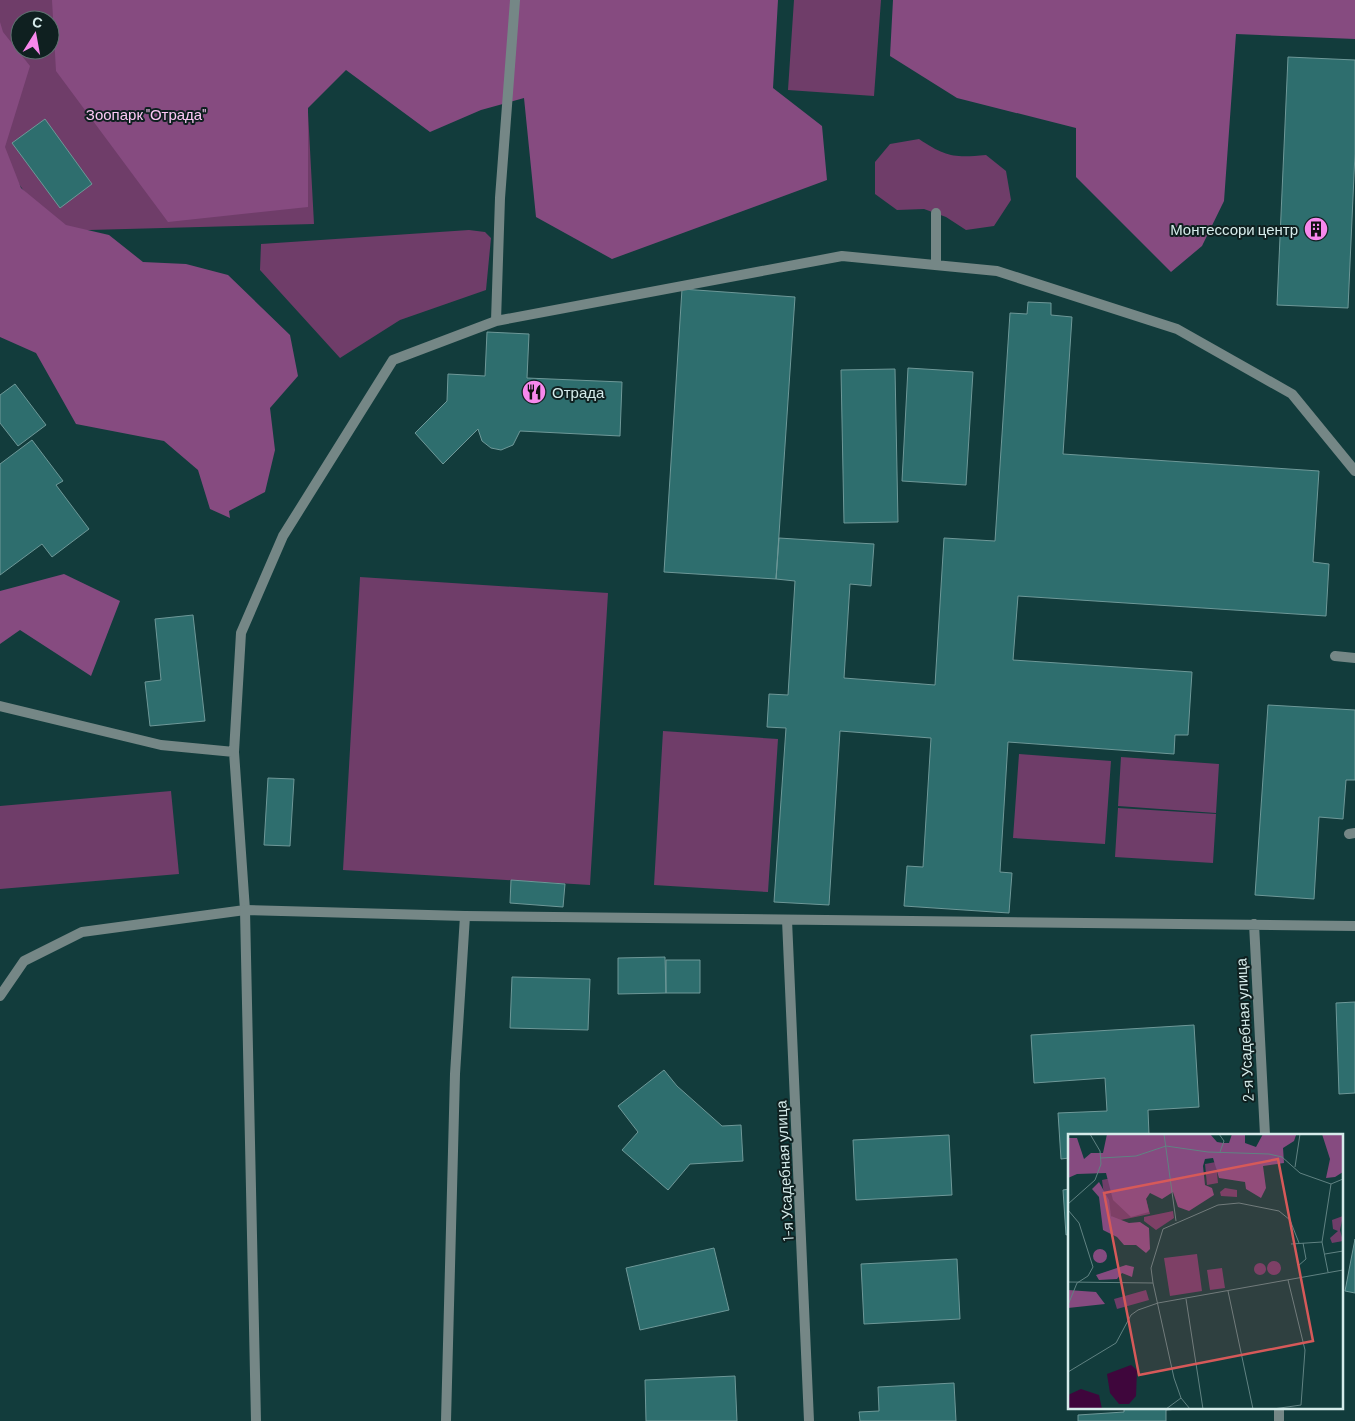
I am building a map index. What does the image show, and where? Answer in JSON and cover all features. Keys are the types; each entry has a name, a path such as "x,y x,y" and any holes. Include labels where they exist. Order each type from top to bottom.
{"street":[{"path":"496,321 500,198 515,0"},
{"path":"936,213 936,265"},
{"path":"256,1421 245,910 234,752 241,633 283,536 393,360 496,321 842,256 997,271 1177,329 1292,394 1355,471"},
{"path":"1335,656 1355,658"},
{"path":"0,706 161,745 234,752"},
{"path":"0,996 24,961 82,932 245,910 465,916 1355,926"},
{"path":"446,1421 455,1074 465,916"},
{"name":"1-я Усадебная улица","path":"787,920 809,1421"},
{"name":"2-я Усадебная улица","path":"1254,924 1264,1134"},
{"path":"1278,1408 1279,1421"}],"green space":[{"name":"Зоопарк \"Отрада\"","path":"0,0 302,0 314,224 52,231 0,157"},
{"path":"52,0 778,0 773,88 822,126 827,180 612,259 536,217 524,98 481,110 430,132 346,70 308,108 308,207 168,222 56,71 55,60 60,60 60,10 53,10"},
{"path":"794,0 881,0 874,96 788,90"},
{"path":"893,0 1355,0 1355,39 1236,34 1224,201 1202,246 1171,272 1076,177 1076,128 957,98 890,56"},
{"path":"0,22 3,32 10,41 10,60 25,60 30,66 5,147 21,188 66,225 109,235 143,262 186,264 228,275 290,335 298,376 270,408 275,450 265,492 229,511 230,518 210,509 198,470 164,441 76,424 36,353 0,337"},
{"path":"919,139 936,150 951,155 986,155 1006,171 1011,200 994,226 966,230 946,217 924,209 897,210 875,194 875,162 890,144"},
{"path":"469,230 485,232 491,238 486,290 400,320 340,358 260,270 261,244"},
{"path":"64,574 120,601 91,676 20,630 0,644 0,591"},
{"path":"360,577 608,593 590,885 343,870"},
{"path":"663,731 778,739 768,892 654,885"},
{"path":"1019,754 1111,761 1105,844 1013,838"},
{"path":"1121,757 1219,764 1216,813 1118,806"},
{"path":"171,791 179,874 0,889 0,806"},
{"path":"1118,808 1216,814 1213,863 1115,857"}],"building":[{"name":"Монтессори центр","path":"1288,57 1355,60 1355,153 1348,308 1277,305"},
{"path":"45,119 92,184 60,208 12,143"},
{"path":"682,289 795,297 776,579 664,572"},
{"path":"1028,302 1051,303 1051,315 1072,317 1063,454 1319,471 1313,562 1329,564 1326,616 1018,596 1013,660 1192,672 1188,735 1175,735 1174,754 1008,742 1000,872 1012,873 1009,913 904,906 907,866 923,867 931,738 840,731 829,905 774,902 786,728 767,727 769,694 788,695 795,581 776,579 779,538 874,544 871,586 850,584 844,678 935,685 944,538 995,541 1010,313 1027,314"},
{"name":"Отрада","path":"487,332 529,334 527,378 622,382 620,436 520,431 513,445 501,450 491,448 482,441 478,429 443,464 415,433 447,401 448,374 485,376"},
{"path":"908,368 973,372 966,485 902,481"},
{"path":"895,369 898,522 844,523 841,370"},
{"path":"15,384 46,425 18,446 0,423 0,395"},
{"path":"32,440 63,481 56,485 89,529 52,557 42,544 0,575 0,464"},
{"path":"193,615 205,721 150,726 145,682 161,680 155,619"},
{"path":"1268,705 1355,710 1355,780 1346,780 1343,819 1319,817 1314,899 1255,895"},
{"path":"268,778 294,779 290,846 264,845"},
{"path":"511,880 565,884 563,907 510,903"},
{"path":"665,957 666,993 618,994 618,958"},
{"path":"666,960 700,960 700,993 666,993"},
{"path":"512,977 590,979 588,1030 510,1028"},
{"path":"1355,1002 1355,1093 1339,1094 1336,1003"},
{"path":"1194,1025 1199,1107 1148,1110 1149,1134 1068,1134 1068,1158 1061,1159 1058,1113 1107,1111 1105,1078 1034,1083 1031,1035"},
{"path":"664,1070 677,1086 722,1126 741,1125 743,1161 690,1164 668,1190 622,1150 638,1132 618,1106"},
{"path":"949,1135 952,1195 856,1200 853,1140"},
{"path":"1068,1189 1068,1234 1066,1235 1063,1190"},
{"path":"1355,1239 1355,1293 1345,1291"},
{"path":"714,1248 729,1310 640,1330 626,1268"},
{"path":"957,1259 960,1319 864,1324 861,1264"},
{"path":"735,1376 737,1421 646,1421 645,1380"},
{"path":"954,1383 956,1421 860,1421 859,1412 879,1411 878,1387"},
{"path":"1124,1408 1191,1408 1166,1410 1166,1421 1078,1421 1078,1415 1124,1412"}],"place":[{"name":"Монтессори центр","path":"1316,229"},
{"name":"Отрада","path":"534,392"}]}
